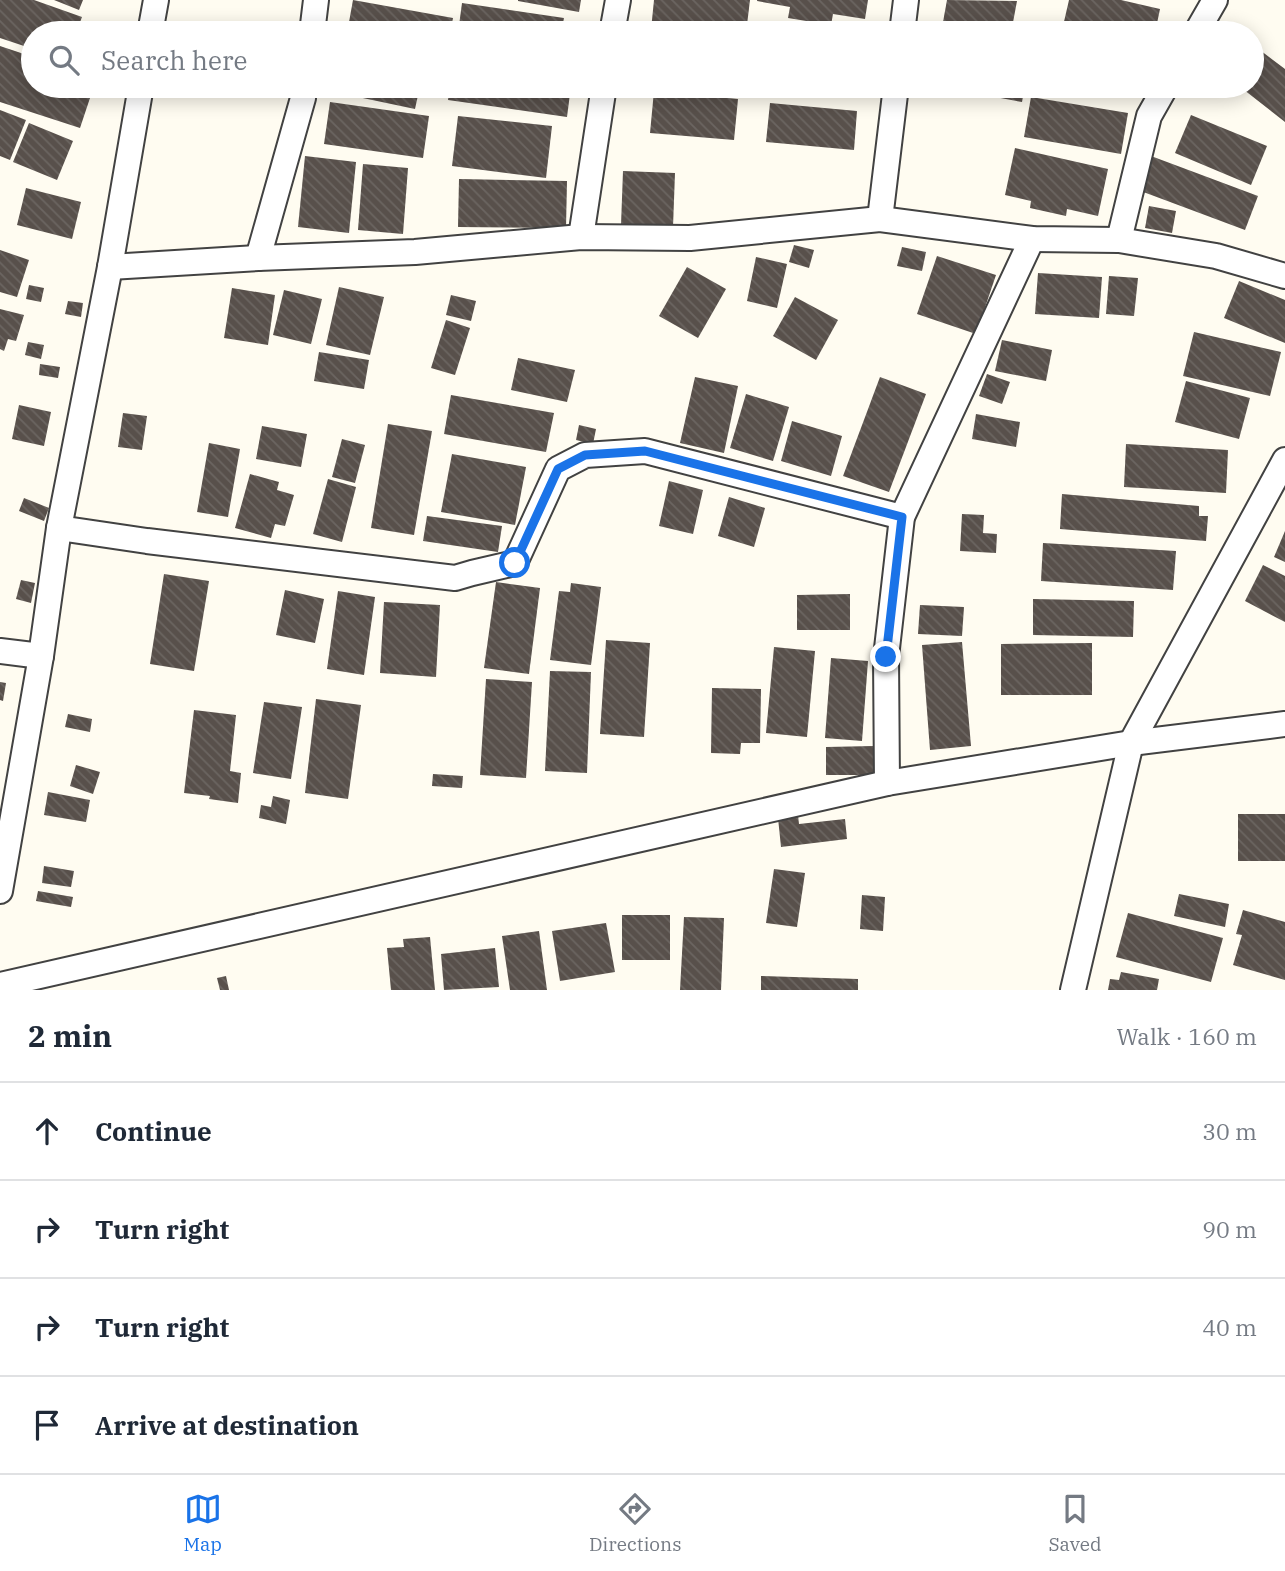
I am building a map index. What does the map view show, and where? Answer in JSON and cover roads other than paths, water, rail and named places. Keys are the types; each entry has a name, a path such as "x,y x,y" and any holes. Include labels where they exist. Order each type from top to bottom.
{"street":[{"path":"152,21 156,0"},
{"path":"313,21 316,0"},
{"path":"614,21 618,0"},
{"path":"903,21 906,0"},
{"path":"1203,21 1215,0"},
{"path":"0,891 41,656 59,528 110,267 139,98"},
{"path":"258,258 303,98"},
{"path":"581,237 602,98"},
{"path":"880,219 895,98"},
{"path":"1119,240 1149,117 1159,98"},
{"path":"110,267 415,252 581,237 690,238 880,219 1032,239 1119,240 1216,256 1285,276"},
{"path":"887,783 886,657 902,517 1032,239"},
{"path":"59,528 161,543 455,578 515,563 558,469 585,455 645,451 902,517"},
{"path":"1073,990 1131,743 1285,460"},
{"path":"0,651 41,656"},
{"path":"0,985 887,783 1131,743 1285,724"}]}
